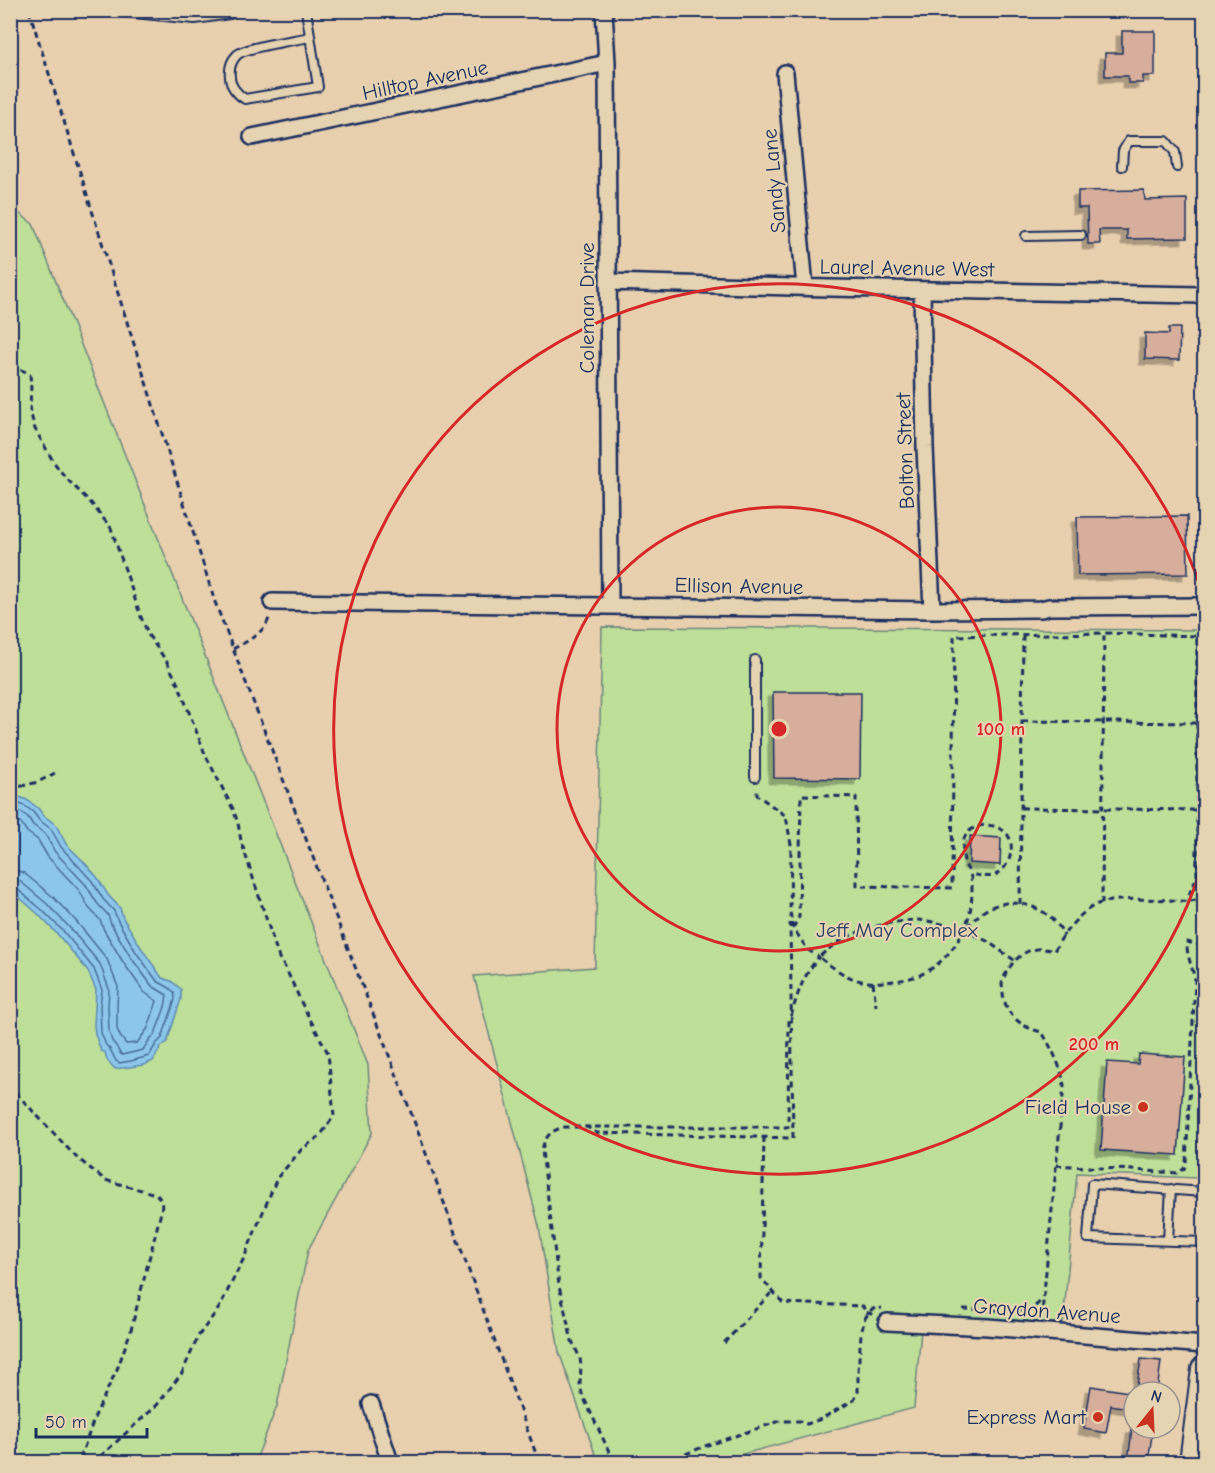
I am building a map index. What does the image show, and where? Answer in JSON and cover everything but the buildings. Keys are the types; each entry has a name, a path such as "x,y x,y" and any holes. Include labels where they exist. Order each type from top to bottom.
{"main road":[{"path":"1192,1462 1204,1369"}],"street":[{"name":"Coleman Drive","path":"604,10 607,63 610,606"},
{"name":"Hilltop Avenue","path":"252,137 607,63"},
{"name":"Sandy Lane","path":"785,73 804,286"},
{"name":"Laurel Avenue West","path":"608,282 1204,294"},
{"name":"Bolton Street","path":"922,290 925,447 932,610"},
{"name":"Ellison Avenue","path":"272,602 932,610 1041,609 1049,606 1204,606"},
{"name":"Graydon Avenue","path":"887,1315 988,1327 1204,1345"},
{"path":"371,1404 390,1462"}],"lane":[{"path":"103,10 195,19 230,14 234,10"},
{"path":"306,10 318,87 245,99 238,95 230,81 230,67 237,54 249,49 310,38"},
{"path":"1122,166 1124,151 1129,141 1166,141 1175,152 1177,167"},
{"path":"1026,236 1081,236"},
{"path":"755,660 755,777"},
{"path":"1204,1192 1092,1184 1088,1238 1204,1242"},
{"path":"1168,1240 1172,1189"}],"path":[{"path":"29,10 214,602 410,1110 539,1462"},
{"path":"10,372 17,369 24,370 30,375 30,411 43,446 65,477 111,528 149,636 167,662 179,686 205,754 233,809 279,958 328,1053 334,1116 320,1136 302,1149 277,1178 244,1258 219,1308 199,1335 182,1372 157,1405 94,1462"},
{"path":"233,649 255,637 262,629 268,621 272,602"},
{"path":"1102,904 1104,633"},
{"path":"793,928 799,917 801,795 856,797 857,886 952,888 954,636 1104,633 1197,636 1197,875 1189,892 1188,901"},
{"path":"1020,904 1023,635"},
{"path":"1022,721 1197,723"},
{"path":"10,789 38,782 55,773"},
{"path":"585,1126 597,1133 794,1138 791,846 786,816 758,795 755,777"},
{"path":"1021,808 1197,810"},
{"path":"790,912 793,928 808,950 840,972 866,982 918,976 945,957 964,930 971,907 972,892 970,874 964,863 965,836 977,826 988,825 1006,833 1011,842 1011,850 1005,867 998,874 988,877 970,874"},
{"path":"1033,1320 1042,1313 1044,1298 1064,1086 1055,1056 1042,1032 1031,1030 1019,1023 1010,1013 1004,999 1002,984 1006,972 1023,953 1045,948 1054,951 1086,912 1099,904 1113,901 1195,902 1204,897"},
{"path":"964,930 980,914 990,908 998,904 1013,903 1037,908 1047,914 1060,926 1064,936"},
{"path":"614,1462 582,1394 580,1358 573,1341 559,1286 542,1151 545,1140 554,1130 564,1127 788,1127 789,1018 804,977 810,967 830,947 860,931 898,922 916,920 935,922 964,930 987,941 1014,961"},
{"path":"1056,1164 1177,1173 1184,1169 1195,981 1186,950 1187,942 1204,949"},
{"path":"873,982 876,1006"},
{"path":"10,1084 76,1157 93,1171 105,1180 156,1194 161,1199 160,1216 131,1330 118,1367 95,1416 79,1462"},
{"path":"764,1137 761,1278 783,1303 862,1306 865,1312 871,1315 887,1315"},
{"path":"724,1343 773,1291"},
{"path":"959,1309 1022,1311 1032,1309 1044,1298"},
{"path":"666,1462 780,1421 800,1421 807,1424 821,1419 854,1400 858,1392 861,1334 867,1313 872,1309 887,1315"}],"green space":[{"path":"10,206 33,224 368,1065 372,1133 308,1250 277,1406 255,1462 11,1462"},
{"name":"Jeff May Complex","path":"602,627 1204,630 1198,1178 1077,1173 1063,1323 922,1319 914,1408 713,1462 598,1462 559,1352 539,1226 474,976 595,967"}],"water":[{"path":"17,796 38,808 56,825 66,844 97,877 108,895 120,908 123,918 162,978 171,981 181,989 181,999 167,1042 161,1047 153,1061 144,1065 115,1069 107,1060 95,1034 96,990 88,971 59,936 11,890 11,797"}],"place":[{"name":"Field House","path":"1143,1107"},
{"name":"Express Mart","path":"1098,1417"}]}
